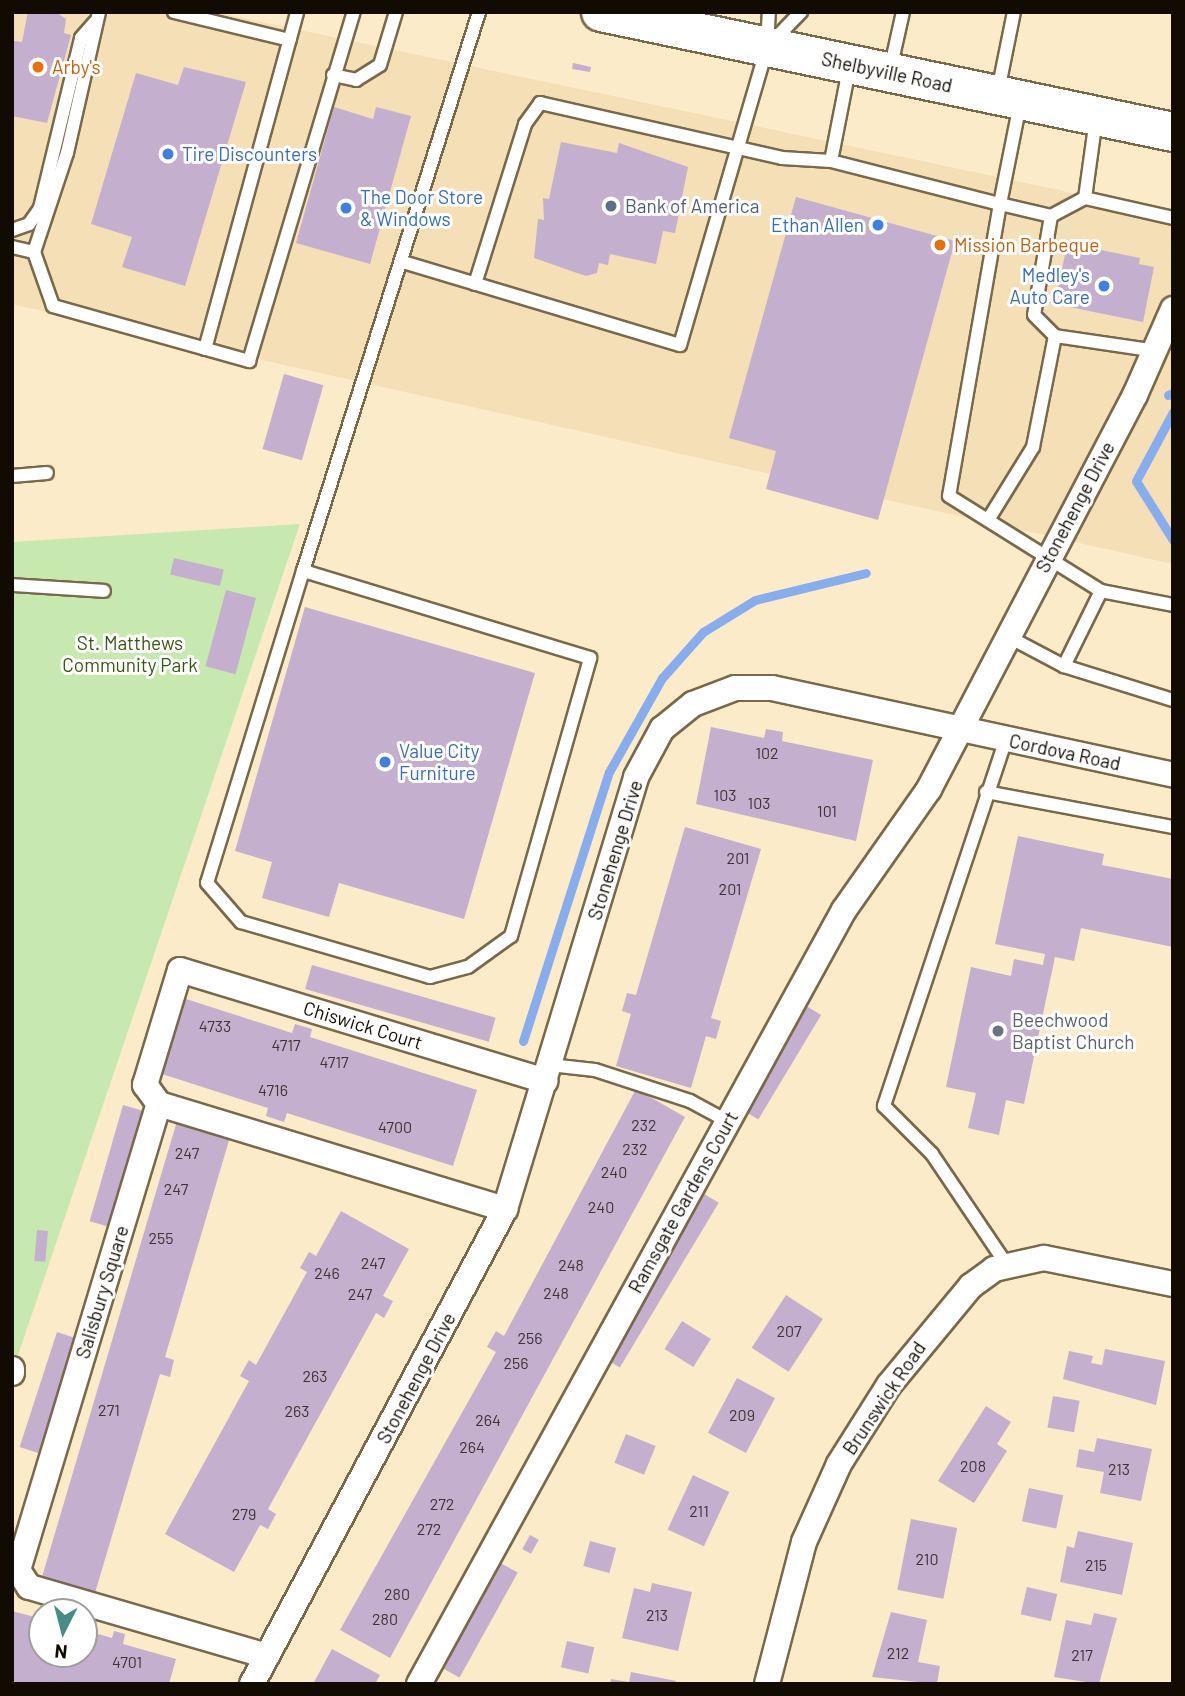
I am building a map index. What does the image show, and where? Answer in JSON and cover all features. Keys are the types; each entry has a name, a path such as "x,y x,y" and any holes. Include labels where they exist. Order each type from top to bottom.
{"main road":[{"name":"Shelbyville Road","path":"601,12 768,30 850,64 1173,132"}],"street":[{"name":"Stonehenge Drive","path":"252,1684 505,1209 636,777 662,729 679,714 735,688 772,688 957,729 1156,351 1173,309"},
{"name":"Cordova Road","path":"957,729 1173,775"},
{"name":"Ramsgate Gardens Court","path":"419,1684 844,910 929,789 957,729"},
{"name":"Chiswick Court","path":"159,1104 145,1085 180,970 548,1073"},
{"path":"159,1104 505,1209"},
{"name":"Salisbury Square","path":"159,1104 18,1570 29,1587 267,1656"},
{"name":"Brunswick Road","path":"767,1684 804,1542 839,1464 921,1342 971,1286 1007,1265 1044,1258 1173,1284"}],"lane":[{"path":"174,12 290,40"},
{"path":"205,349 298,12"},
{"path":"99,16 67,153 34,252 53,306 249,361 354,12"},
{"path":"333,75 356,80 380,65 396,12"},
{"path":"303,571 590,658 511,936 468,967 430,977 241,922 207,883 303,571 403,262 479,12"},
{"path":"403,262 680,345 739,144 768,30 801,12"},
{"path":"889,72 903,12"},
{"path":"1014,12 1000,204 949,467 949,496 1046,562 1101,591 1173,605"},
{"path":"12,230 29,224 40,208 81,38 99,16"},
{"path":"831,161 850,64"},
{"path":"475,284 525,124 540,103 739,144 782,158 831,161 1051,216 1085,198 1173,218"},
{"path":"1085,198 1096,116"},
{"path":"1051,216 1034,315 1055,336 1156,351"},
{"path":"12,247 34,252"},
{"path":"988,520 1033,447 1055,336"},
{"path":"12,476 47,473"},
{"path":"12,585 104,591"},
{"path":"1064,666 1101,591"},
{"path":"1007,636 1064,666 1173,700"},
{"path":"1006,739 986,792 884,1106 932,1154 1007,1265"},
{"path":"986,792 1173,827"},
{"path":"548,1073 595,1070 690,1101 727,1121"}],"shaded area":[{"path":"12,12 214,12 1059,190 1173,221 1173,564 12,304"}],"green space":[{"name":"St. Matthews Community Park","path":"300,524 12,1373 12,542"}],"building":[{"name":"Arby's","path":"28,12 56,12 66,19 64,33 71,35 47,123 12,116 12,50 14,41 22,42"},
{"path":"573,63 591,67 590,72 572,69"},
{"name":"Tire Discounters","path":"184,67 246,82 185,286 122,267 132,237 91,224 136,73 178,85"},
{"name":"The Door Store & Windows","path":"334,107 373,119 376,107 411,116 370,264 296,243"},
{"name":"Bank of America","path":"561,142 617,153 619,143 688,167 675,233 663,231 656,264 610,254 608,265 599,263 597,273 586,276 534,258 538,219 544,220 543,198 549,199"},
{"path":"796,197 955,241 878,520 766,489 776,451 729,438"},
{"name":"Medley's Auto Care","path":"1081,246 1140,258 1139,264 1154,267 1143,322 1055,304 1066,250 1079,252"},
{"path":"284,374 323,385 302,460 263,449"},
{"path":"174,558 224,569 220,586 170,575"},
{"path":"226,590 256,598 235,674 206,666"},
{"name":"Value City Furniture","path":"305,607 535,673 464,919 339,883 329,917 262,898 272,862 235,851"},
{"path":"711,727 764,738 766,729 783,732 782,741 873,760 856,841 696,804"},
{"path":"685,827 761,849 711,1018 721,1021 716,1039 706,1036 691,1088 616,1066 631,1014 622,1011 627,993 636,995"},
{"name":"Beechwood Baptist Church","path":"1018,836 1104,854 1102,865 1173,879 1173,947 1081,928 1074,961 1055,957 1024,1104 1006,1100 999,1135 968,1128 976,1093 946,1087 971,967 1011,976 1014,959 1043,965 1045,954 995,944"},
{"path":"312,965 496,1018 489,1042 305,989"},
{"path":"183,998 292,1033 295,1024 312,1029 310,1037 477,1090 453,1166 287,1113 284,1122 266,1116 268,1108 159,1073"},
{"path":"798,1001 821,1015 758,1119 735,1106"},
{"path":"636,1089 685,1117 390,1658 340,1630 496,1352 487,1347 496,1331 504,1336"},
{"path":"123,1105 147,1112 114,1228 90,1221"},
{"path":"177,1121 230,1137 165,1357 174,1360 170,1377 160,1374 95,1593 42,1577"},
{"path":"699,1191 719,1203 620,1367 600,1356"},
{"path":"341,1211 409,1249 383,1296 393,1301 384,1318 376,1313 268,1509 276,1514 268,1529 260,1525 234,1572 165,1534 249,1381 240,1376 249,1360 256,1365 307,1272 300,1268 309,1252 316,1256"},
{"path":"37,1230 48,1231 45,1262 34,1261"},
{"path":"786,1295 823,1319 789,1372 752,1348"},
{"path":"682,1321 711,1339 693,1367 665,1349"},
{"path":"57,1332 81,1340 43,1455 20,1447"},
{"path":"1105,1349 1165,1361 1156,1405 1063,1379 1069,1351 1093,1356 1091,1363 1102,1365"},
{"path":"737,1378 775,1398 746,1453 708,1433"},
{"path":"1053,1396 1080,1401 1074,1432 1047,1428"},
{"path":"986,1406 1011,1422 997,1444 1007,1451 974,1503 938,1481"},
{"path":"626,1434 656,1446 644,1475 614,1463"},
{"path":"1097,1438 1152,1449 1141,1501 1100,1493 1104,1472 1076,1467 1079,1449 1094,1452"},
{"path":"693,1475 729,1492 704,1546 668,1529"},
{"path":"1029,1488 1063,1495 1056,1529 1022,1521"},
{"path":"911,1519 957,1528 943,1599 897,1590"},
{"path":"1078,1531 1133,1543 1122,1595 1060,1582 1067,1546 1074,1548"},
{"path":"530,1535 539,1540 531,1554 522,1549"},
{"path":"590,1541 616,1548 609,1573 583,1566"},
{"path":"495,1560 518,1573 460,1678 437,1665"},
{"path":"652,1583 692,1592 678,1651 622,1638 634,1588 650,1592"},
{"path":"1027,1587 1057,1594 1051,1621 1021,1614"},
{"path":"12,1611 28,1615 28,1668 98,1668 98,1634 112,1638 114,1631 125,1634 123,1644 176,1659 169,1684 12,1684"},
{"path":"891,1612 927,1620 918,1662 940,1666 937,1684 872,1677"},
{"path":"1094,1613 1117,1618 1099,1684 1054,1677 1066,1620 1091,1625"},
{"path":"567,1641 594,1647 588,1674 561,1667"},
{"path":"332,1649 380,1675 375,1684 313,1684"},
{"path":"631,1672 676,1681 675,1684 610,1684 611,1679 629,1682"}],"waterway":[{"path":"1168,395 1173,393"},
{"path":"1173,412 1136,481 1173,540"},
{"path":"523,1041 609,772 662,678 703,632 755,600 866,573"}],"place":[{"name":"Arby's","path":"38,67"},
{"name":"Tire Discounters","path":"168,154"},
{"name":"Bank of America","path":"611,206"},
{"name":"The Door Store & Windows","path":"346,208"},
{"name":"Ethan Allen","path":"878,225"},
{"name":"Mission Barbeque","path":"940,245"},
{"name":"Medley's Auto Care","path":"1104,286"},
{"name":"Value City Furniture","path":"385,762"},
{"name":"Beechwood Baptist Church","path":"998,1031"}]}
